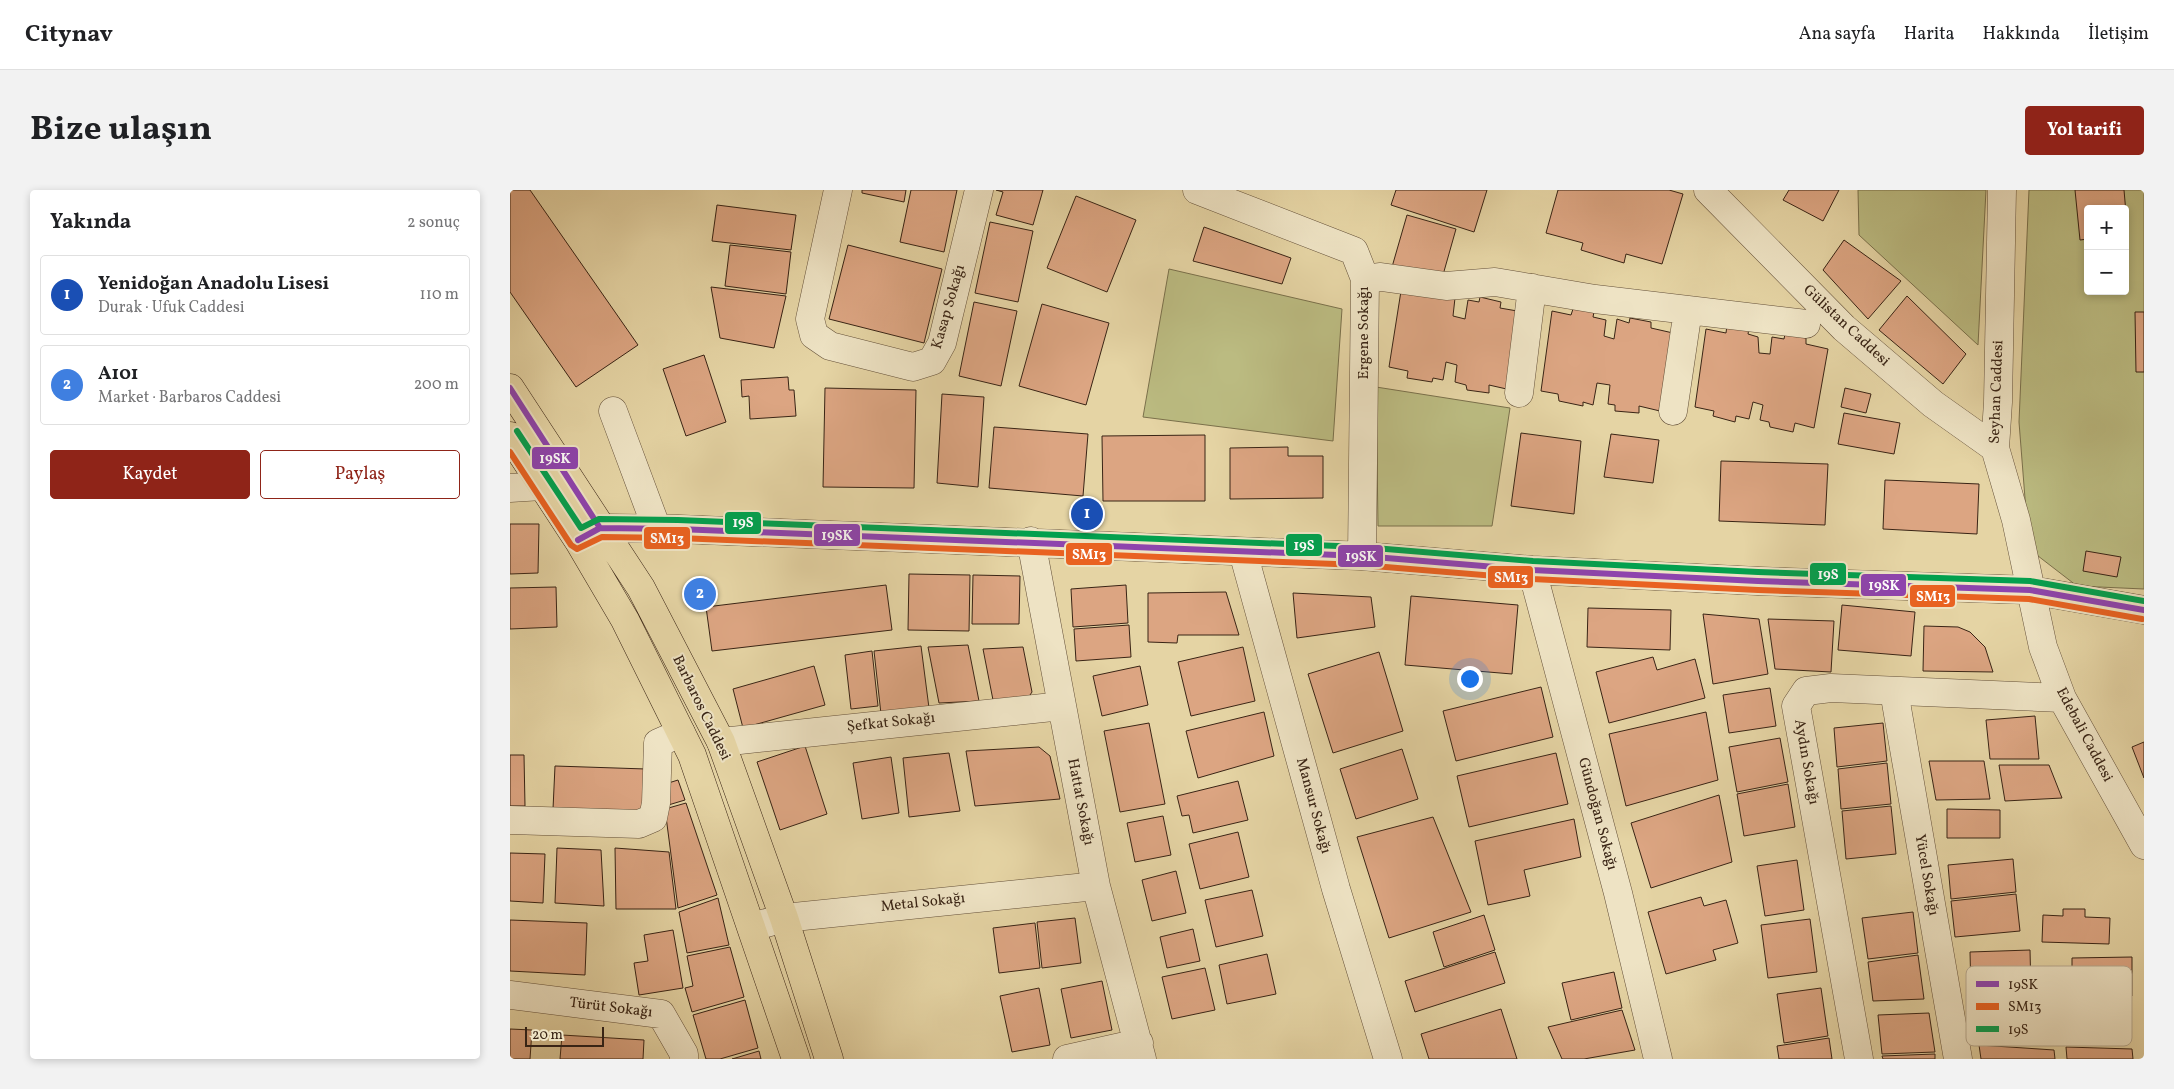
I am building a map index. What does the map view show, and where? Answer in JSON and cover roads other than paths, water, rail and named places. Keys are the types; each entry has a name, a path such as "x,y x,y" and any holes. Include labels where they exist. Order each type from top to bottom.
{"main road":[{"name":"Barbaros Caddesi","path":"510,388 589,534 625,620 692,755 796,1059"},
{"name":"Barbaros Caddesi","path":"510,436 542,486 641,588 721,742 784,918 829,1059"}],"street":[{"name":"Kasap Sokağı","path":"838,190 810,319 814,335 830,346 913,366 932,361 942,343 979,190"},
{"name":"Ergene Sokağı","path":"1197,190 1354,251 1364,279 1362,556"},
{"name":"Gülistan Caddesi","path":"1708,190 1844,328 1933,404 1995,448"},
{"name":"Seyhan Caddesi","path":"2002,190 1998,402 1995,448 2016,520 2030,590"},
{"path":"1364,279 1381,277 1446,286 1495,282 1595,299 1806,324"},
{"path":"1519,393 1532,288"},
{"path":"1673,411 1688,310"},
{"path":"613,411 657,529"},
{"path":"510,488 542,486"},
{"path":"589,534 657,529 1031,541 1362,556 1532,570 1758,581 2030,590 2144,610"},
{"name":"Hattat Sokağı","path":"1031,541 1096,886 1141,1051"},
{"name":"Mansur Sokağı","path":"1243,552 1336,889 1388,1059"},
{"name":"Gündoğan Sokağı","path":"1532,570 1618,892 1658,1059"},
{"name":"Edebali Caddesi","path":"2030,590 2043,647 2062,698 2144,845"},
{"name":"Aydın Sokağı","path":"1859,1059 1796,706 1806,691 1831,688 2062,698"},
{"name":"Yücel Sokağı","path":"1894,691 1958,1059"},
{"name":"Şefkat Sokağı","path":"721,742 1062,706"},
{"path":"510,820 639,824 653,818 656,803 658,743 681,733"},
{"name":"Metal Sokağı","path":"752,927 784,918 1096,886"},
{"name":"Türüt Sokağı","path":"510,995 662,1014 684,1054 684,1059"},
{"path":"1067,1059 1141,1051"}],"place":[{"name":"Yenidoğan Anadolu Lisesi","path":"1087,514"},
{"name":"A101","path":"700,594"}]}
